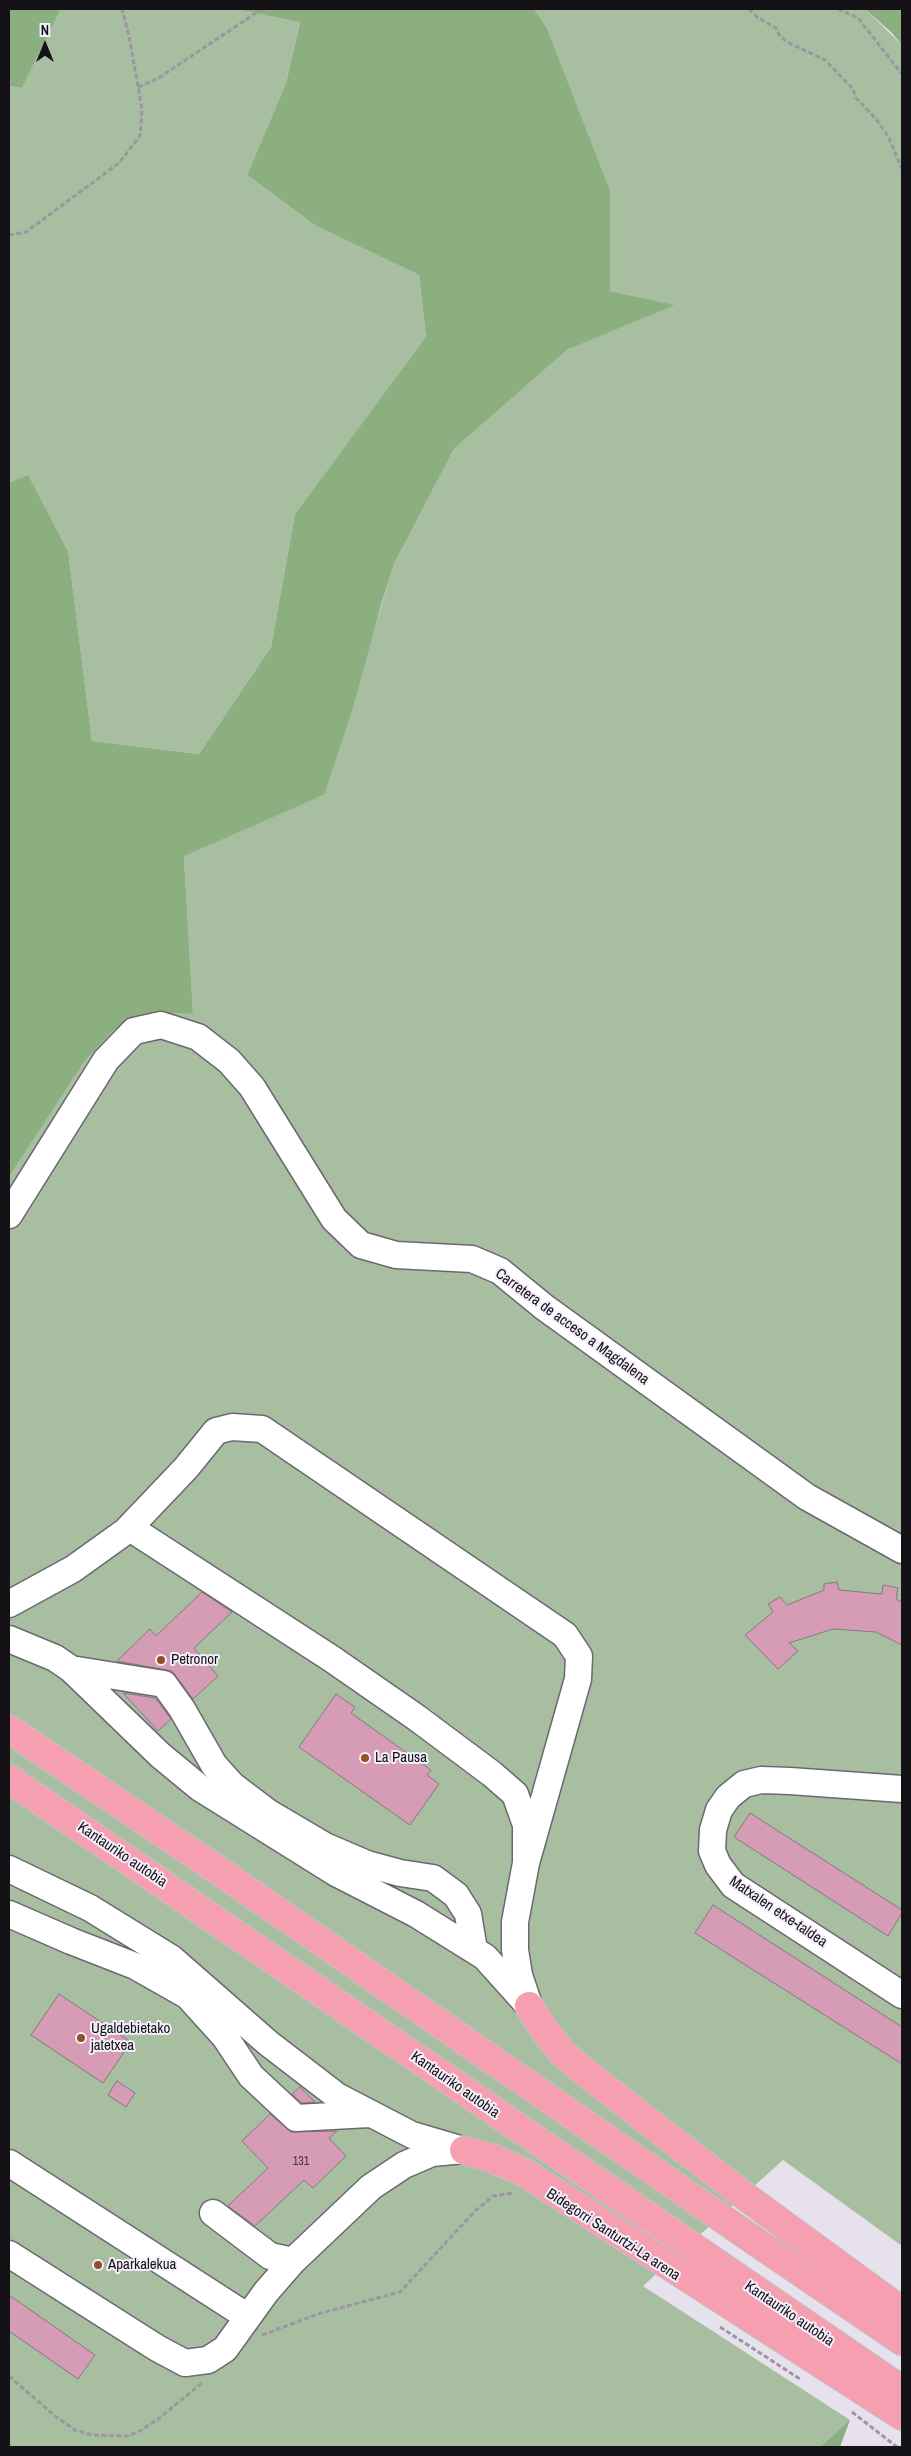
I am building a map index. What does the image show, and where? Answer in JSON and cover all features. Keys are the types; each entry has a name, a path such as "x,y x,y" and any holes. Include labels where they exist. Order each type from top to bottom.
{"highway":[{"path":"9,1730 233,1881 764,2248 902,2341"},
{"name":"Kantauriko autobia","path":"9,1779 202,1909 733,2276 902,2390"},
{"path":"529,2006 562,2053 591,2077 761,2208 902,2311"},
{"path":"464,2150 494,2158 527,2174 902,2416"}],"street":[{"name":"Carretera de acceso a Magdalena","path":"9,1215 106,1060 134,1031 161,1025 198,1037 230,1061 252,1087 334,1219 361,1245 396,1255 472,1259 500,1271 544,1308 807,1497 902,1550"},
{"path":"9,1604 73,1569 130,1528 186,1468 216,1431 232,1426 262,1429 566,1635 579,1656 578,1679 526,1863 515,1922 515,1950 519,1975 529,2006"},
{"path":"130,1528 332,1659 417,1718 492,1774 515,1794 526,1825 526,1863"},
{"path":"9,1639 48,1655 71,1668 160,1755 200,1788 336,1874 416,1914 485,1957 529,2006"},
{"path":"71,1668 164,1684 182,1709 214,1765 232,1785 269,1813 325,1846 367,1864 400,1873 433,1878 456,1895 468,1914 474,1950"},
{"name":"Matxalen etxe-taldea","path":"902,1789 761,1780 744,1784 728,1797 719,1810 713,1830 712,1851 718,1866 733,1885 902,1995"},
{"path":"9,1869 90,1908 171,1958 268,2043 337,2096 412,2135 464,2150"},
{"path":"9,1914 135,1966 188,1996 225,2037 251,2076 296,2118 370,2114"},
{"path":"9,2254 157,2348 185,2363 208,2360 253,2327 293,2261 327,2226 371,2187 404,2165 432,2153 464,2150"},
{"path":"9,2163 253,2327"},
{"path":"213,2214 270,2256 293,2261"}],"path":[{"path":"9,235 26,232 119,163 140,136 142,110 129,36 122,9"},
{"path":"138,88 157,80 262,9"},
{"path":"749,9 757,17 776,28 780,36 787,42 825,60 853,89 856,98 876,119 888,136 902,169"},
{"path":"838,9 858,18 902,74"},
{"path":"253,2327 321,2313 400,2292 481,2206 493,2196 512,2193 520,2194"},
{"path":"718,2325 804,2382"},
{"path":"9,2376 54,2416 75,2430 92,2435 126,2436 138,2432 157,2420 207,2379"},
{"path":"844,2407 896,2447"}],"green space":[{"path":"9,9 61,9 22,88 9,86"},
{"path":"61,9 236,9 300,21 286,83 247,175 316,226 419,275 426,338 295,514 271,647 199,754 92,741 68,551 28,476 9,483 9,86 22,88"},
{"path":"236,9 534,9 547,28 610,190 610,291 675,305 567,350 454,449 394,564 354,704 324,795 184,856 193,1014 155,1013 114,1030 85,1060 9,1177 9,483 28,475 68,551 92,741 199,754 271,647 295,514 426,337 419,275 316,226 247,175 286,83 300,22"},
{"path":"534,9 865,9 902,45 902,2246 783,2160 643,2286 850,2420 820,2447 9,2447 9,1177 85,1059 114,1030 155,1013 193,1014 184,855 324,795 394,564 454,449 567,350 674,305 610,291 610,190 547,28"},
{"path":"865,9 902,9 902,45 891,32"},
{"path":"850,2420 840,2447 820,2447"}],"building":[{"path":"837,1582 839,1590 882,1594 883,1585 898,1588 896,1599 902,1602 902,1645 876,1632 833,1629 789,1643 798,1651 778,1669 745,1635 773,1612 768,1604 780,1597 787,1605 824,1590 824,1584"},
{"path":"202,1592 232,1612 194,1648 218,1676 193,1699 172,1671 117,1661 150,1629 156,1636"},
{"path":"123,1693 155,1698 171,1719 158,1731"},
{"name":"La Pausa","path":"336,1694 355,1707 351,1713 431,1770 427,1775 439,1784 410,1825 299,1747"},
{"path":"750,1813 902,1910 888,1936 734,1837"},
{"path":"713,1905 902,2027 902,2064 695,1933"},
{"name":"Ugaldebietako jatetxea","path":"59,1994 131,2042 103,2083 31,2035"},
{"path":"117,2081 135,2093 126,2107 108,2095"},
{"path":"300,2087 315,2102 302,2103 292,2094"},
{"path":"270,2114 291,2132 337,2131 329,2138 346,2156 313,2188 304,2180 255,2226 228,2206 268,2168 242,2141"},
{"path":"9,2295 95,2355 78,2379 9,2331"}],"place":[{"name":"Petronor","path":"161,1660"},
{"name":"La Pausa","path":"365,1758"},
{"name":"Ugaldebietako jatetxea","path":"81,2038"},
{"name":"Aparkalekua","path":"98,2265"}]}
